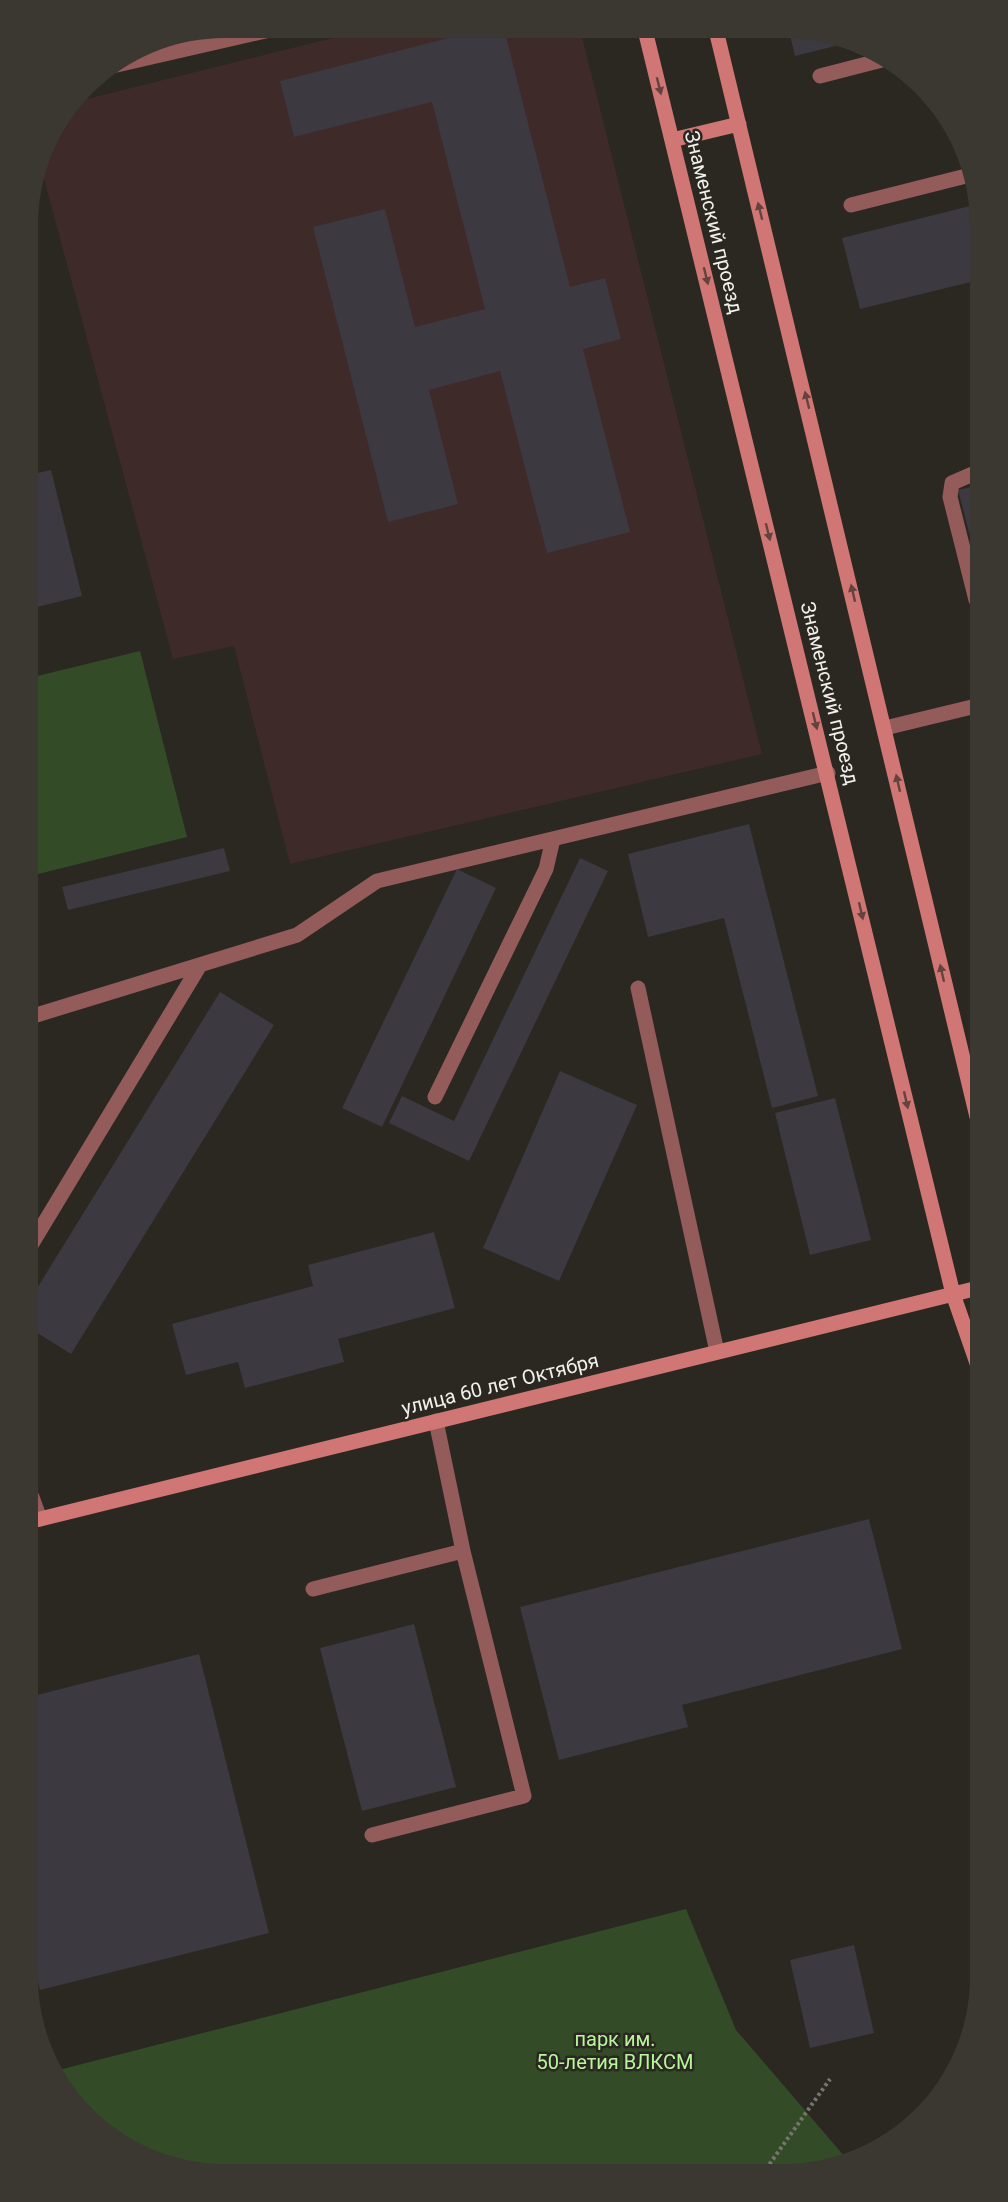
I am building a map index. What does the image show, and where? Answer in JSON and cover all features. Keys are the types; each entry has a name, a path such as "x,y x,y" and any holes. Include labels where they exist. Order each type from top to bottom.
{"main road":[{"name":"Знаменский проезд","path":"647,38 828,773 953,1294 970,1343"},
{"path":"718,38 970,1084"},
{"path":"672,140 739,124"},
{"name":"улица 60 лет Октября","path":"38,1520 970,1290"}],"lane":[{"path":"138,59 215,38"},
{"path":"820,76 875,62"},
{"path":"851,205 964,176"},
{"path":"970,475 952,483 950,497 970,576"},
{"path":"885,728 970,707"},
{"path":"38,1015 297,935 377,881 828,773"},
{"path":"435,1097 546,869 553,839"},
{"path":"38,1233 200,965"},
{"path":"638,988 717,1352"},
{"path":"372,1835 524,1796 463,1551 436,1421"},
{"path":"313,1589 463,1551"}],"path":[{"path":"770,2164 831,2079"}],"shaded area":[{"path":"333,38 582,38 762,754 290,864 234,646 173,659 44,178 57,142 69,120 86,99"}],"green space":[{"path":"140,651 187,837 38,874 38,676"},
{"name":"парк им. 50-летия ВЛКСМ","path":"686,1909 736,2030 843,2155 808,2163 784,2164 212,2164 164,2155 120,2133 92,2110 61,2069"}],"building":[{"path":"449,38 506,38 570,287 605,278 621,339 583,349 630,532 547,553 500,371 429,390 458,504 388,522 313,227 385,209 415,327 485,309 432,102 294,137 280,81"},
{"path":"791,38 808,39 838,45 795,56"},
{"path":"969,206 970,282 860,309 842,238"},
{"path":"51,470 82,596 38,607 38,473"},
{"path":"970,487 970,536 958,490"},
{"path":"749,824 818,1096 772,1108 724,918 648,937 628,854"},
{"path":"224,848 230,871 68,910 62,887"},
{"path":"580,858 608,871 469,1161 389,1123 402,1096 454,1121"},
{"path":"457,869 496,888 382,1127 342,1108"},
{"path":"220,992 274,1025 71,1354 38,1333 38,1287"},
{"path":"560,1071 637,1105 559,1281 483,1248"},
{"path":"835,1098 871,1240 810,1255 775,1113"},
{"path":"434,1232 455,1308 338,1339 344,1362 245,1388 238,1362 186,1375 172,1324 313,1286 308,1265"},
{"path":"869,1519 902,1649 682,1705 688,1727 559,1760 520,1607"},
{"path":"414,1624 456,1787 362,1811 320,1648"},
{"path":"199,1654 269,1933 40,1990 38,1978 38,1695"},
{"path":"854,1945 874,2033 810,2048 790,1960"}]}
